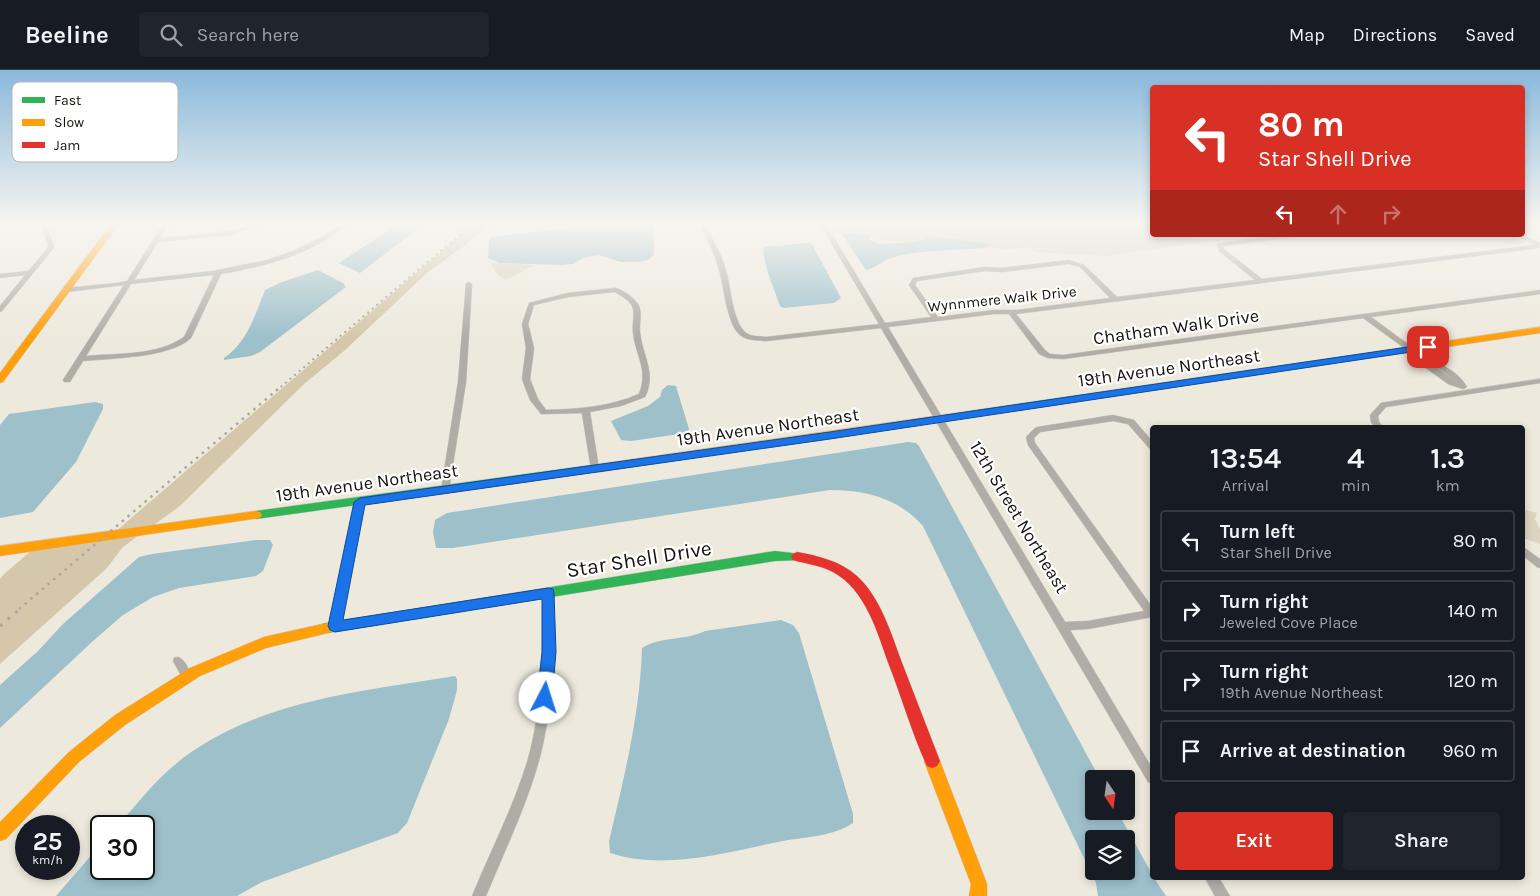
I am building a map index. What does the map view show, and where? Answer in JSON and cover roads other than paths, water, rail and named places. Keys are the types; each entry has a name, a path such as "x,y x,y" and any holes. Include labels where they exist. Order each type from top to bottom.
{"street":[{"path":"0,310 38,263"},
{"path":"0,380 86,263"},
{"path":"67,380 142,263"},
{"path":"68,287 117,285 218,272 263,263"},
{"name":"Wynnmere Walk Drive","path":"720,263 740,331 752,338 766,339 935,318 1011,312 1116,300 1408,263"},
{"name":"12th Street Northeast","path":"846,263 1150,775"},
{"path":"935,318 912,285 915,278 984,269 1002,270 1064,263"},
{"path":"1071,263 1082,266 1116,300"},
{"name":"Chatham Walk Drive","path":"1237,263 1260,281"},
{"path":"80,359 165,349 182,344 187,338 218,272"},
{"path":"0,276 30,273"},
{"path":"445,490 462,382 469,284"},
{"path":"616,290 629,298 637,308 637,334 647,363 646,388 642,395 629,402 586,411 544,412 534,400 526,380 530,348 525,324 531,304 568,295 616,290"},
{"name":"Chatham Walk Drive","path":"1011,312 1042,352 1048,356 1063,357 1540,292"},
{"path":"1365,316 1422,357 1422,361 1437,372 1451,382 1466,389"},
{"name":"19th Avenue Northeast","path":"0,551 595,469 1540,330"},
{"path":"1378,425 1374,414 1384,405 1466,389 1540,381"},
{"path":"586,411 595,469"},
{"path":"1150,444 1131,422 1114,418 1038,430 1030,437 1031,443 1150,610"},
{"path":"335,626 360,502"},
{"path":"1525,552 1540,564"},
{"name":"Star Shell Drive","path":"0,833 74,757 120,720 188,676 264,643 335,626 775,556 826,561 846,572 862,589 874,606 979,884 978,896"},
{"path":"480,896 534,757 545,698 549,652 548,593"},
{"path":"1062,626 1088,625 1150,613"},
{"path":"178,662 188,676"},
{"path":"1213,880 1223,896"}],"water":[{"path":"340,263 374,263 360,273"},
{"path":"498,263 575,263 562,265"},
{"path":"766,263 822,263 841,298 834,303 783,308 780,306"},
{"path":"861,263 882,263 872,268 866,270"},
{"path":"318,270 343,283 346,287 260,352 251,356 224,360 239,345 249,328 265,290"},
{"path":"668,385 676,386 689,429 687,433 631,441 621,440 611,421 648,406 660,397 662,390"},
{"path":"95,402 103,404 103,409 76,462 33,512 0,518 0,425 9,414"},
{"path":"908,442 916,443 1095,770 1085,770 1085,820 1122,820 1128,830 1085,830 1085,860 923,526 913,516 892,502 869,494 830,490 453,548 436,548 433,532 435,520 447,513"},
{"path":"256,540 270,540 273,545 263,571 256,576 179,588 153,597 123,615 0,728 0,685 38,651 63,624 139,557"},
{"path":"781,620 793,625 799,633 853,814 853,823 837,831 696,858 653,860 631,858 610,853 609,841 626,770 635,721 642,648 649,644 705,631"},
{"path":"455,676 457,679 457,690 449,719 407,823 398,833 262,882 237,896 56,896 70,880 80,880 80,868 90,857 90,880 155,880 155,815 127,815 151,787 190,753 220,735 252,720 284,709 352,693"},
{"path":"1135,843 1150,870 1150,880 1155,880 1166,896 1098,896 1095,880 1135,880"}],"railway":[{"path":"276,391 427,263"},
{"path":"19,609 278,389"},
{"path":"0,626 21,608"}]}
